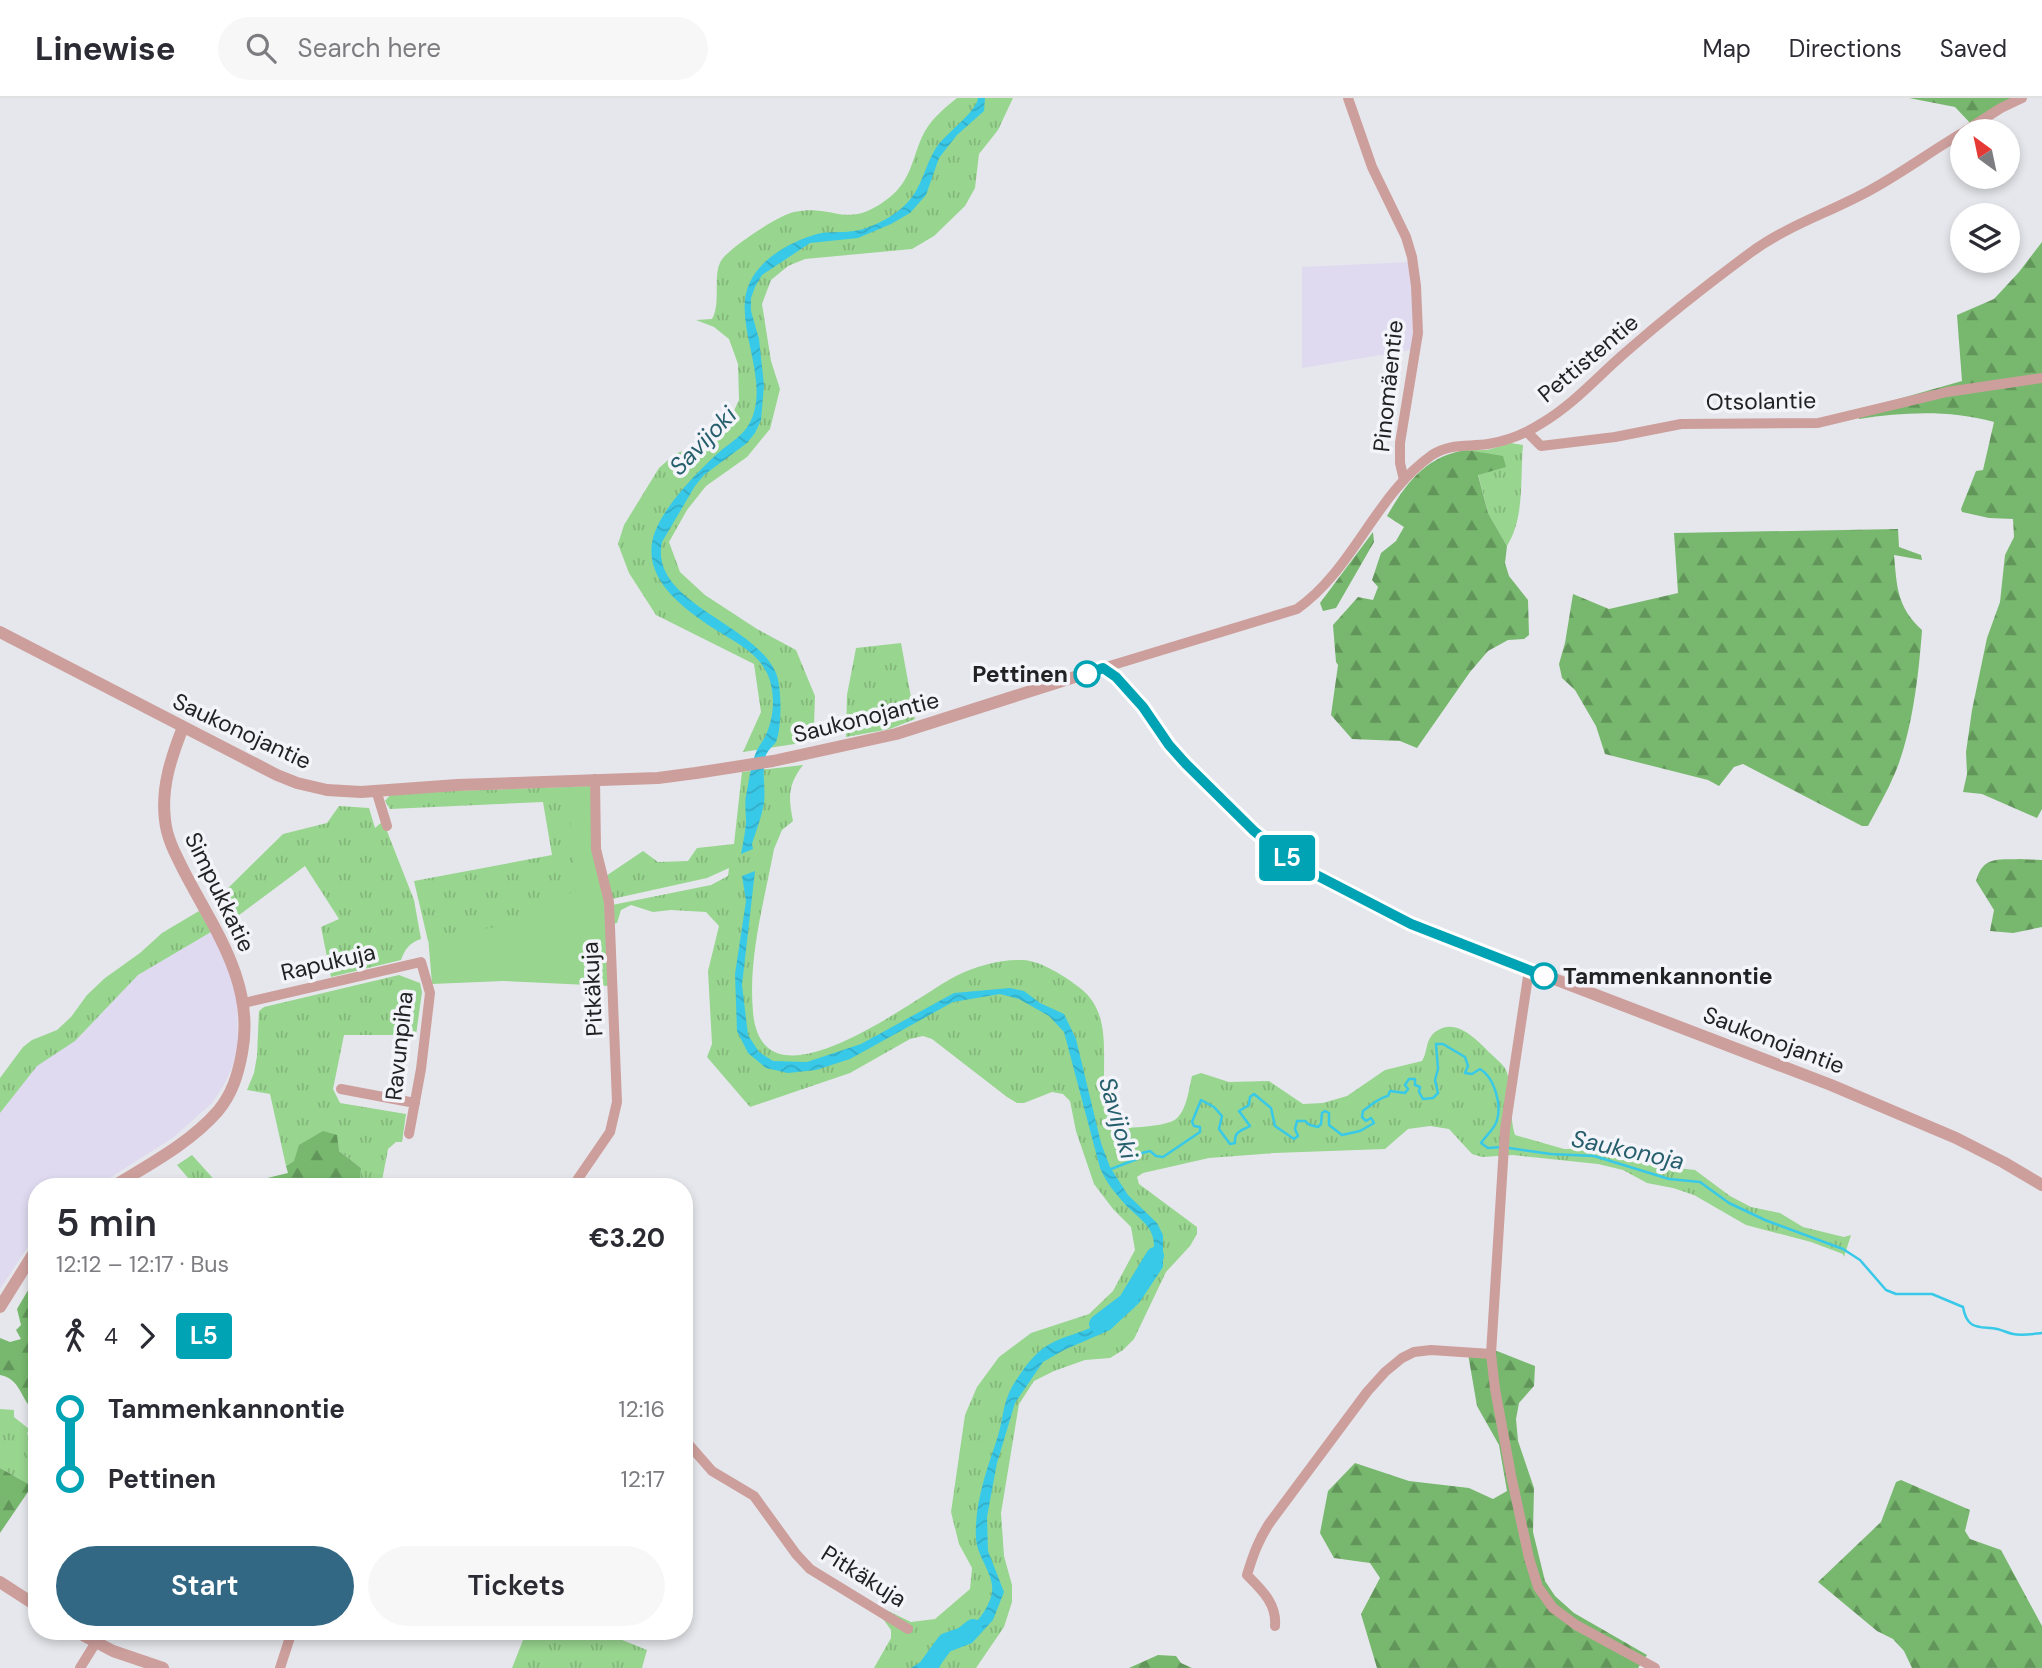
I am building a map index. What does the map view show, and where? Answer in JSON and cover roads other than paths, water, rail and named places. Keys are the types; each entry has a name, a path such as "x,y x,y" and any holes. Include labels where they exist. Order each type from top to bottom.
{"street":[{"name":"Pinomäentie","path":"1348,98 1372,167 1406,237 1416,285 1418,333 1400,443 1400,463 1404,480"},
{"name":"Pettistentie","path":"1981,119 2003,103 2022,98"},
{"name":"Pettistentie","path":"1103,668 1297,609 1310,600 1332,576 1404,480 1432,456 1445,448 1505,441 1527,432 1571,404 1627,351 1752,251 1799,224 1895,177 1950,141"},
{"name":"Otsolantie","path":"1527,432 1541,446 1615,437 1681,424 1818,423 1948,392 2042,378"},
{"name":"Saukonojantie","path":"0,632 297,783 327,790 658,778 744,766 896,734 1103,668 1116,677 1143,707 1169,745 1186,764 1254,831 1293,863 1411,924 1841,1089 1955,1138 2042,1185"},
{"name":"Simpukkatie","path":"127,1178 180,1145 219,1110 232,1090 244,1044 244,1003 239,980 228,952 177,858 164,820 164,790 172,756 183,727"},
{"name":"Pitkäkuja","path":"578,1178 610,1132 618,1102 609,902 596,849 595,779"},
{"path":"376,790 387,826"},
{"name":"Rapukuja","path":"244,1003 421,962"},
{"name":"Ravunpiha","path":"409,1135 430,993 421,962"},
{"path":"1529,970 1504,1141 1491,1354 1495,1390 1529,1558 1538,1587 1553,1608 1576,1625 1655,1668"},
{"path":"341,1089 415,1103"},
{"path":"0,1307 28,1262"},
{"path":"1275,1626 1276,1614 1269,1600 1247,1575 1254,1551 1266,1527 1367,1392 1391,1367 1414,1352 1431,1350 1491,1354"},
{"name":"Pitkäkuja","path":"693,1450 712,1471 754,1496 810,1569 908,1629"},
{"path":"0,1582 28,1600"},
{"path":"91,1640 163,1668"},
{"path":"280,1668 289,1640"},
{"path":"80,1668 94,1642"}],"water":[{"path":"978,98 985,98 984,111 957,135 939,158 926,195 910,213 858,238 810,243 762,275 751,298 764,385 761,420 747,443 704,475 695,486 662,542 662,563 671,581 687,597 764,655 778,679 779,727 776,742 765,760 763,808 752,844 753,849 741,854 751,768 772,714 771,683 764,667 751,653 690,612 669,593 655,570 652,557 655,532 669,507 688,483 739,436 751,420 757,396 745,296 755,273 769,258 807,237 867,228 900,209 916,192 938,145 968,115"},
{"path":"755,871 742,985 748,1035 759,1052 773,1061 807,1062 861,1044 954,993 1010,988 1024,991 1040,1003 1064,1014 1076,1039 1101,1143 1110,1167 1128,1195 1157,1223 1163,1235 1163,1267 1139,1303 1110,1330 1043,1362 1015,1403 997,1463 987,1517 988,1551 1004,1592 993,1620 972,1643 946,1653 939,1668 911,1668 967,1631 984,1612 990,1600 992,1584 976,1539 977,1513 1009,1392 1033,1358 1048,1345 1097,1325 1119,1308 1141,1278 1153,1251 1153,1238 1143,1221 1114,1191 1100,1168 1064,1032 1049,1016 1019,999 1000,994 953,1002 850,1059 816,1070 788,1073 766,1068 748,1053 737,1031 735,974 746,901 742,876"}],"waterway":[{"name":"Saukonoja","path":"1111,1169 1150,1151 1163,1157 1200,1132 1200,1127 1194,1126 1192,1122 1201,1100 1214,1107 1222,1116 1219,1129 1230,1144 1235,1143 1239,1132 1250,1126 1239,1111 1249,1105 1250,1097 1254,1094 1271,1108 1275,1126 1294,1139 1298,1136 1295,1129 1297,1121 1305,1121 1318,1127 1325,1111 1329,1113 1329,1125 1342,1135 1360,1131 1374,1123 1371,1118 1366,1121 1362,1117 1363,1111 1388,1096 1390,1091 1405,1093 1408,1089 1405,1085 1409,1079 1415,1079 1415,1085 1420,1087 1419,1092 1423,1099 1433,1098 1438,1093 1435,1080 1438,1069 1436,1044 1443,1044 1465,1057 1468,1066 1465,1073 1472,1074 1480,1069 1489,1078 1496,1091 1498,1114 1494,1126 1481,1143 1488,1148 1502,1147"},
{"name":"Saukonoja","path":"1509,1148 1594,1156 1669,1179 1700,1182 1729,1203 1765,1220 1843,1249 1860,1260 1886,1290 1896,1294 1932,1294 1963,1307 1968,1320 1975,1326 2016,1335 2042,1333"},
{"name":"Savijoki","path":"1098,1324 1127,1302 1155,1256"},
{"name":"Savijoki","path":"927,1668 946,1642 963,1636 973,1628"}],"place":[{"name":"Pettinen","path":"1087,674"},
{"name":"Tammenkannontie","path":"1544,976"}]}
